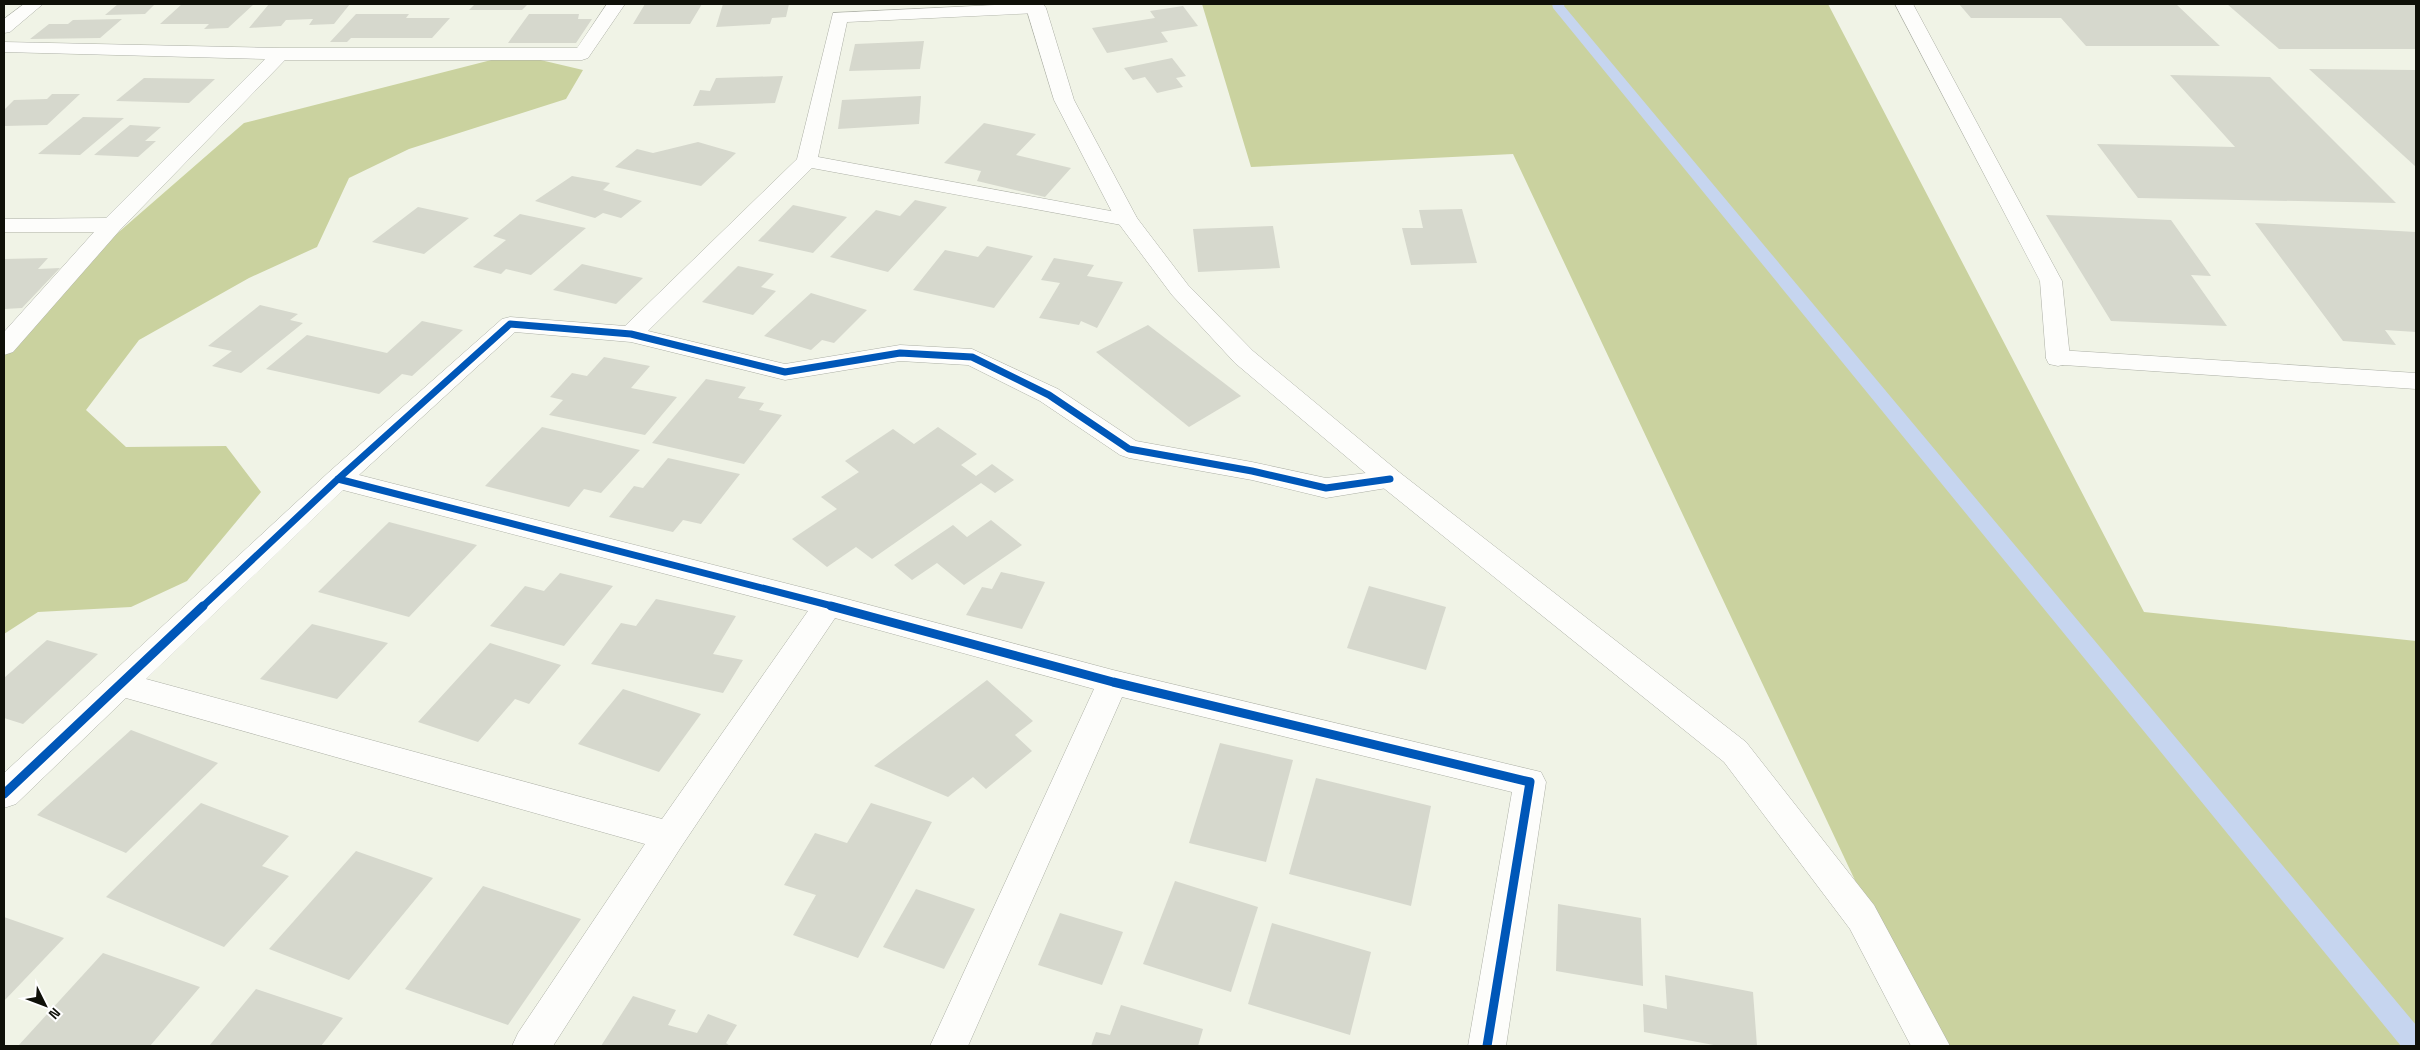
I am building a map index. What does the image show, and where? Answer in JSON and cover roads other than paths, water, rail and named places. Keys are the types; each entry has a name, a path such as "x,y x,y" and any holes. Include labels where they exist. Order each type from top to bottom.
{"street":[{"path":"4,28 34,4"},
{"path":"4,47 280,54 582,54 616,4"},
{"path":"1904,4 2051,281 2058,358 2416,381"},
{"path":"631,334 807,161 839,17 1036,6 1064,100 1127,220 1180,290 1244,357 1390,479 1735,752 1862,917 1931,1046"},
{"path":"4,347 112,225 280,54"},
{"path":"807,161 1127,220"},
{"path":"4,225 112,225"},
{"path":"4,794 338,479 510,324 631,334 756,367 785,372 900,353 972,357 1049,395 1129,449 1326,488 1390,479"},
{"path":"338,479 828,605 1113,682 1530,782 1487,1046"},
{"path":"532,1046 670,836 828,605"},
{"path":"949,1046 1113,682"},
{"path":"119,684 670,836"}],"waterway":[{"path":"1559,4 1557,5 2416,1045"}]}
